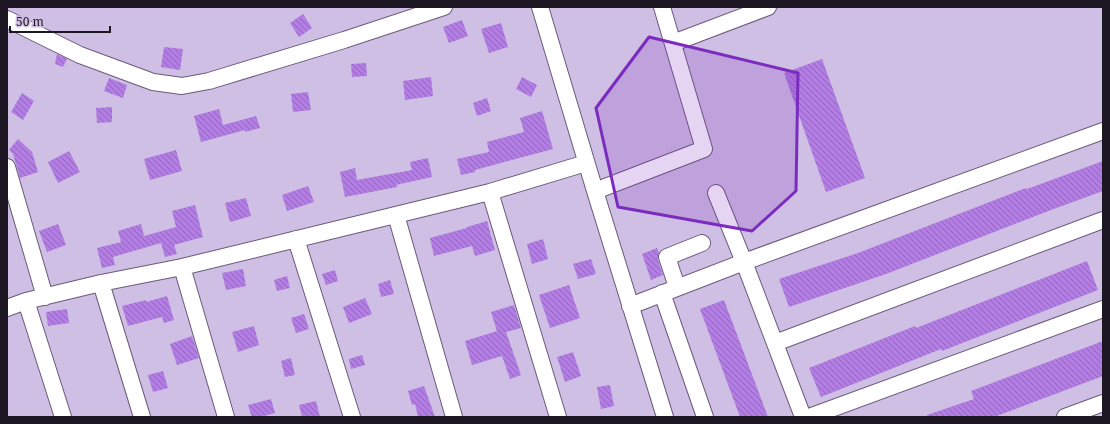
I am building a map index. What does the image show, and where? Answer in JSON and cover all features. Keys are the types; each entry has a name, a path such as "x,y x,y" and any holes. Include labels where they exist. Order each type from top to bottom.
{"street":[{"path":"7,19 80,55 153,82 182,86 209,81 344,40 444,7"},
{"path":"540,7 586,163 665,417"},
{"path":"595,191 704,149 674,43 662,7"},
{"path":"674,43 768,7"},
{"path":"630,306 744,262 1103,131"},
{"path":"7,308 26,301 101,283 182,267 490,192 586,163"},
{"path":"7,167 45,297"},
{"path":"490,192 558,417"},
{"path":"716,193 803,417"},
{"path":"396,215 454,417"},
{"path":"775,343 1103,220"},
{"path":"296,239 352,417"},
{"path":"677,287 667,257 702,244"},
{"path":"182,267 226,417"},
{"path":"101,283 142,417"},
{"path":"662,293 705,417"},
{"path":"26,301 63,417"},
{"path":"809,417 1103,309"},
{"path":"1065,417 1103,404"}],"highlighted area":[{"path":"649,37 798,73 796,191 752,231 618,207 596,108"}],"building":[{"path":"303,14 312,28 299,37 290,23"},
{"path":"462,20 468,36 449,43 443,27"},
{"path":"501,23 508,47 489,53 481,29"},
{"path":"164,47 183,49 180,70 161,67"},
{"path":"57,54 67,59 63,67 55,64"},
{"path":"822,59 865,178 826,192 784,73"},
{"path":"366,63 367,76 352,77 351,64"},
{"path":"431,77 433,96 405,100 403,81"},
{"path":"522,77 537,85 531,97 516,89"},
{"path":"109,78 127,85 123,98 104,91"},
{"path":"308,92 311,110 293,112 291,94"},
{"path":"22,93 34,101 23,120 11,112"},
{"path":"487,98 491,111 477,116 473,103"},
{"path":"112,107 112,122 97,123 96,108"},
{"path":"219,109 223,125 256,116 260,128 245,132 245,130 201,142 194,116"},
{"path":"542,111 553,149 461,175 457,159 489,152 487,142 524,132 520,118"},
{"path":"18,139 32,152 38,172 20,178 13,154 9,150"},
{"path":"176,150 182,171 150,180 144,159"},
{"path":"69,151 80,172 58,183 48,162"},
{"path":"428,158 432,177 396,185 397,187 345,197 340,172 355,168 357,180 412,170 410,162"},
{"path":"1103,161 1103,191 886,274 789,307 779,279 858,253 1026,188 1027,189"},
{"path":"308,186 314,202 287,211 282,195"},
{"path":"246,198 251,216 230,222 225,203"},
{"path":"195,205 203,237 174,245 177,254 165,257 161,243 113,257 115,265 102,268 97,248 121,242 118,231 141,224 144,236 176,227 172,211"},
{"path":"487,221 495,250 475,256 472,246 434,256 430,238"},
{"path":"58,224 66,245 47,252 39,231"},
{"path":"543,239 548,259 532,264 527,244"},
{"path":"657,248 659,253 658,260 663,275 651,280 642,254"},
{"path":"591,259 596,274 578,279 573,264"},
{"path":"1087,261 1098,290 942,351 941,349 821,397 809,368"},
{"path":"243,269 246,286 226,290 222,273"},
{"path":"335,270 338,281 326,285 322,274"},
{"path":"287,276 290,288 277,291 274,280"},
{"path":"390,280 394,294 381,297 378,284"},
{"path":"569,285 580,318 550,328 539,295"},
{"path":"167,296 174,320 164,323 162,317 128,326 122,306 146,300 146,302"},
{"path":"365,298 372,314 349,323 343,307"},
{"path":"724,300 768,417 740,417 700,309"},
{"path":"514,305 521,328 506,332 521,375 510,379 502,356 472,365 465,341 497,331 491,312"},
{"path":"67,309 69,323 48,326 46,312"},
{"path":"304,314 309,329 296,333 291,318"},
{"path":"254,326 259,345 238,352 232,332"},
{"path":"192,336 199,358 177,365 170,344"},
{"path":"1103,341 1103,376 994,417 927,417 927,415 974,399 971,391"},
{"path":"573,352 581,376 565,382 557,357"},
{"path":"362,355 365,365 351,369 349,359"},
{"path":"291,358 295,375 285,377 281,361"},
{"path":"163,371 168,388 153,392 148,375"},
{"path":"610,385 614,406 601,409 597,387"},
{"path":"424,386 435,417 418,417 415,404 412,405 408,391"},
{"path":"271,399 275,413 260,417 252,417 248,405"},
{"path":"316,401 320,417 302,417 299,405"}]}
